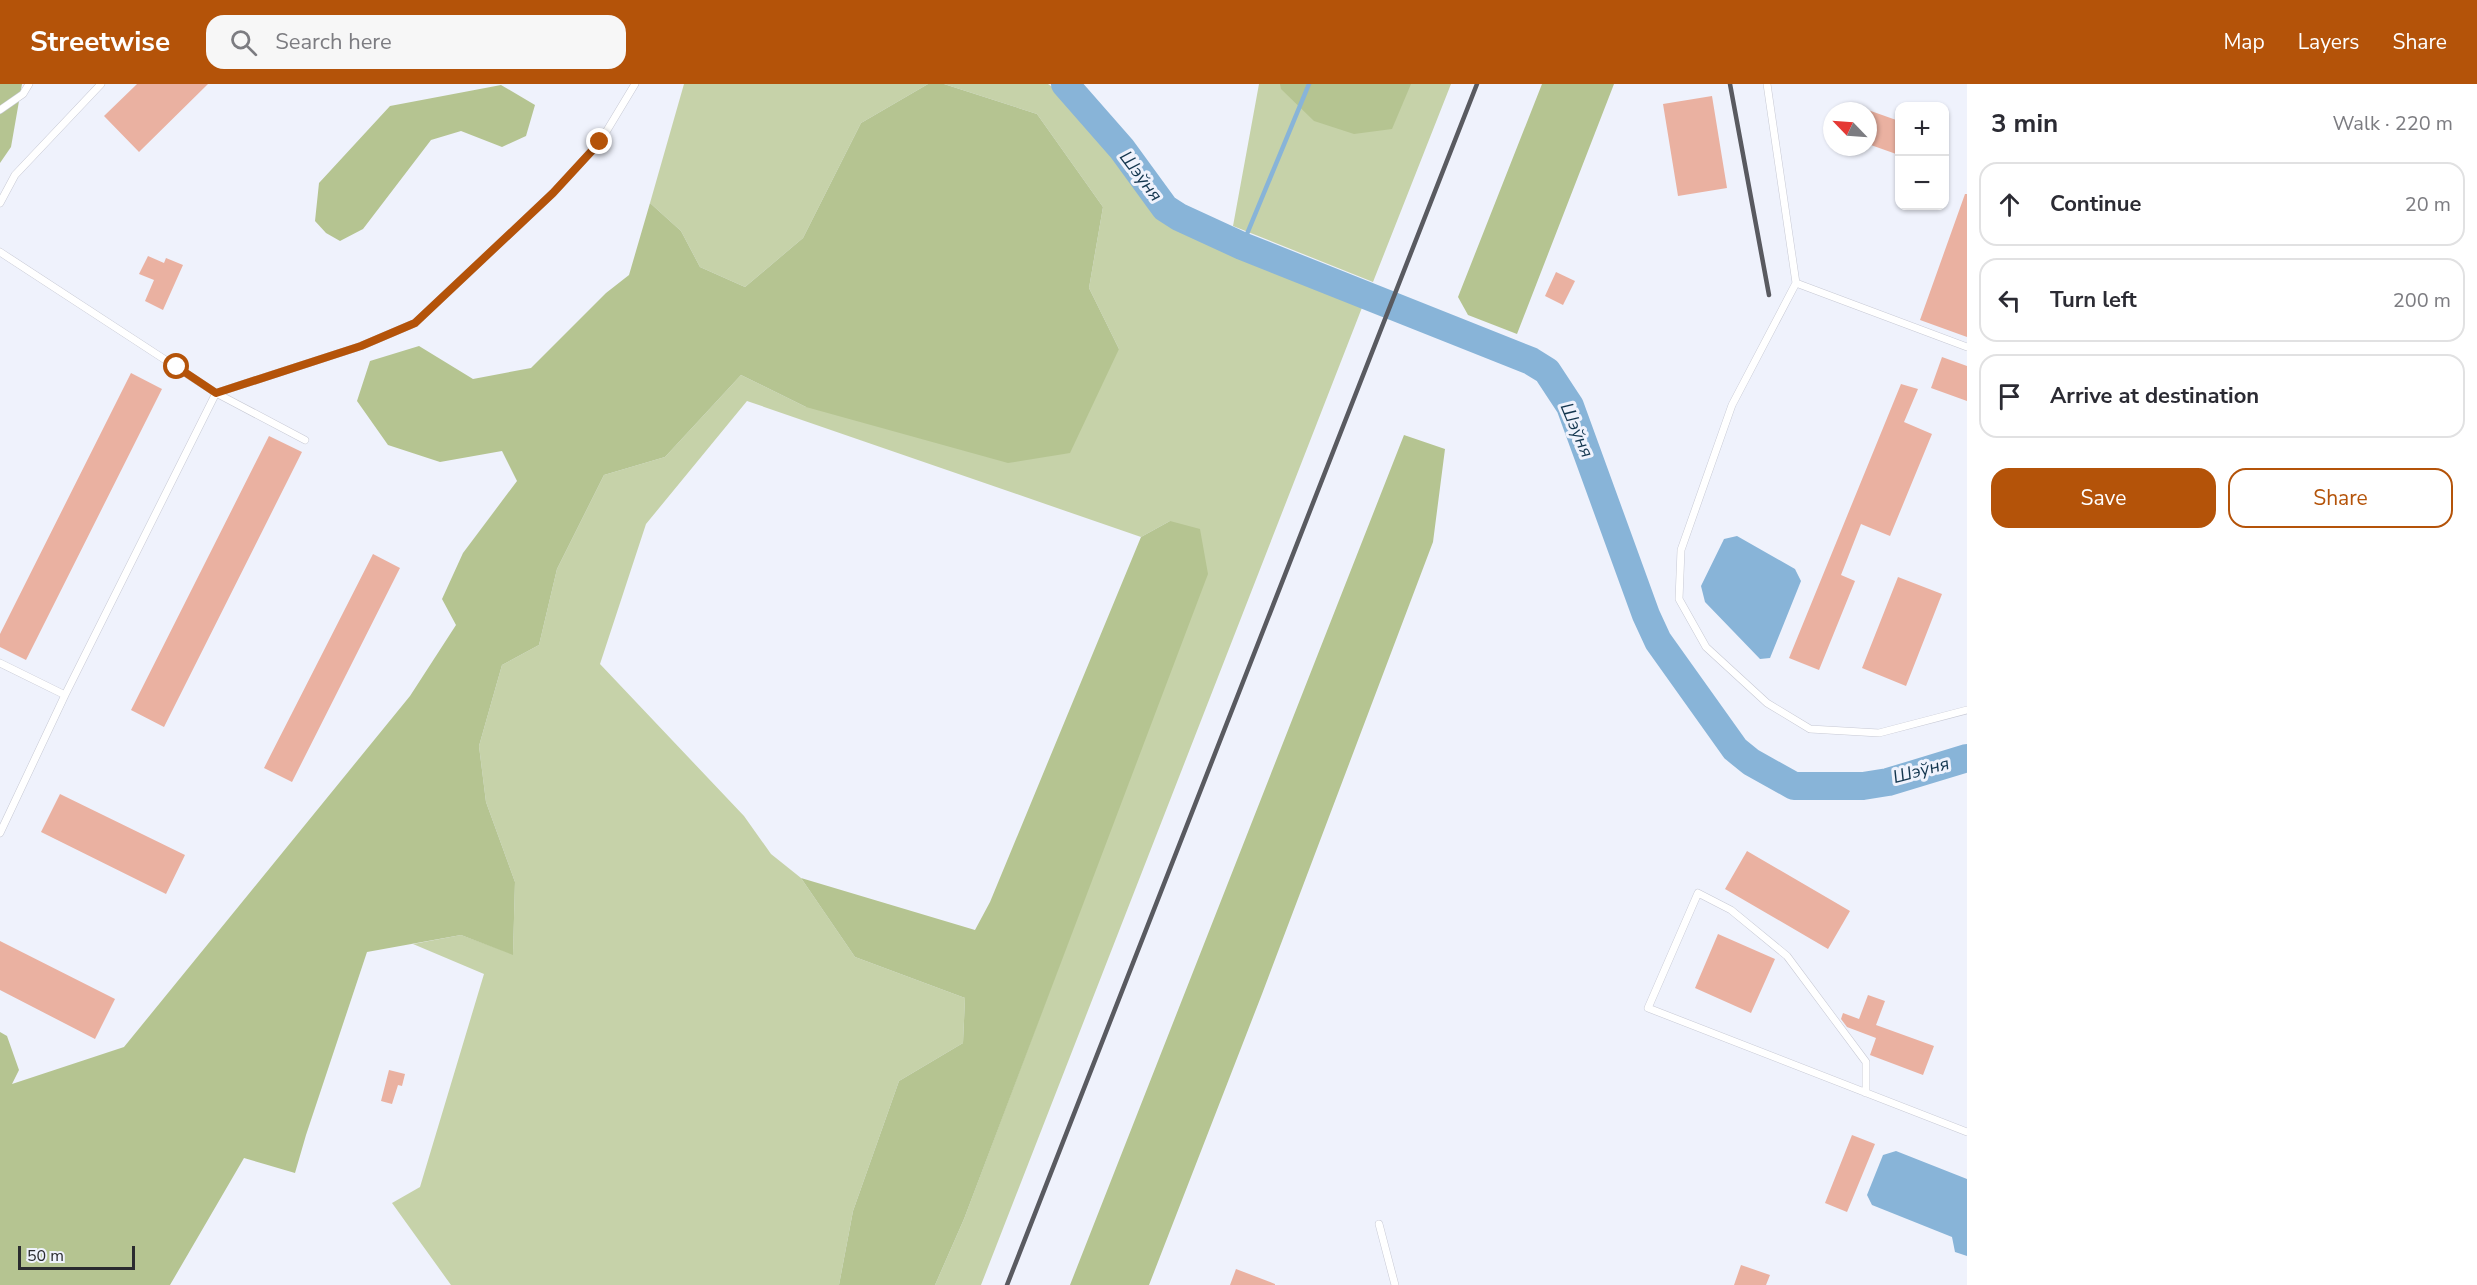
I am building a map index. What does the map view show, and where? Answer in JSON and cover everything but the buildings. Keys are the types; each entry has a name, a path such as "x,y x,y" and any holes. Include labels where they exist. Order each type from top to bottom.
{"lane":[{"path":"0,111 23,94 29,84"},
{"path":"0,203 15,175 101,84"},
{"path":"0,833 65,696 216,393 361,346 415,323 553,193 600,142 635,84"},
{"path":"1767,84 1796,283 1732,405 1681,550 1679,599 1706,647 1767,703 1810,729 1879,733 1967,710"},
{"path":"0,252 216,393 305,440"},
{"path":"1796,283 1967,347"},
{"path":"0,663 65,696"},
{"path":"1866,1093 1866,1062 1787,956 1731,910 1698,893 1648,1008 1866,1093 1967,1132"},
{"path":"1379,1224 1395,1285"}],"green space":[{"path":"0,84 22,84 11,147 0,163"},
{"path":"684,84 928,84 861,123 803,238 745,287 700,267 681,231 650,203"},
{"path":"928,84 944,84 1037,114 1103,207 1089,288 1119,349 1070,453 1008,463 806,407 741,375 665,457 604,475 557,569 539,645 502,665 479,746 486,802 515,882 513,955 461,935 367,952 295,1173 244,1158 170,1285 0,1285 0,1032 7,1036 19,1070 12,1084 124,1047 410,696 456,625 442,599 463,553 517,481 502,451 440,462 388,445 357,401 370,361 419,346 473,379 531,368 606,293 629,275 650,203 681,231 700,267 745,287 803,238 861,123"},
{"path":"944,84 1048,84 1066,96 1161,219 1193,236 1363,305 981,1285 935,1285 964,1219 1086,894 1170,521 1141,537 747,401 646,524 600,664 744,816 771,854 801,878 855,957 965,998 963,1043 899,1081 853,1211 839,1285 451,1285 392,1203 420,1187 484,974 413,944 461,935 513,954 515,882 486,802 479,746 502,665 539,645 557,569 604,475 665,457 741,375 806,407 1119,349 1089,288 1103,207 1037,114"},
{"path":"1259,84 1451,84 1373,282 1233,226"},
{"path":"1280,84 1411,84 1392,129 1354,134 1314,121 1281,89"},
{"path":"1542,84 1614,84 1517,334 1468,315 1458,297"},
{"path":"501,85 535,105 526,136 502,147 461,131 431,140 363,229 340,241 326,233 315,221 319,183 390,106"},
{"path":"1404,435 1445,449 1433,542 1149,1285 1070,1285"},
{"path":"1170,521 1200,529 1208,574 964,1219 935,1285 839,1285 853,1211 899,1081 963,1043 965,998 855,957 801,878 975,930 990,902 1141,537"}],"water":[{"path":"1737,536 1795,569 1801,581 1770,658 1760,659 1705,602 1701,586 1724,539"},
{"path":"1896,1151 1967,1179 1967,1256 1955,1252 1952,1237 1872,1205 1867,1195 1883,1155"}],"waterway":[{"name":"Шэўня","path":"1065,84 1122,149 1165,208 1179,217 1242,246 1531,361 1547,371 1570,406 1646,615 1658,641 1735,749 1751,762 1794,786 1863,786 1888,782 1967,758"},
{"path":"1242,246 1309,84"}],"railway":[{"path":"1007,1285 1477,84"},
{"path":"1730,84 1769,295"}],"route":[{"path":"177,367 216,393 361,346 415,323 553,193 600,142"}]}
